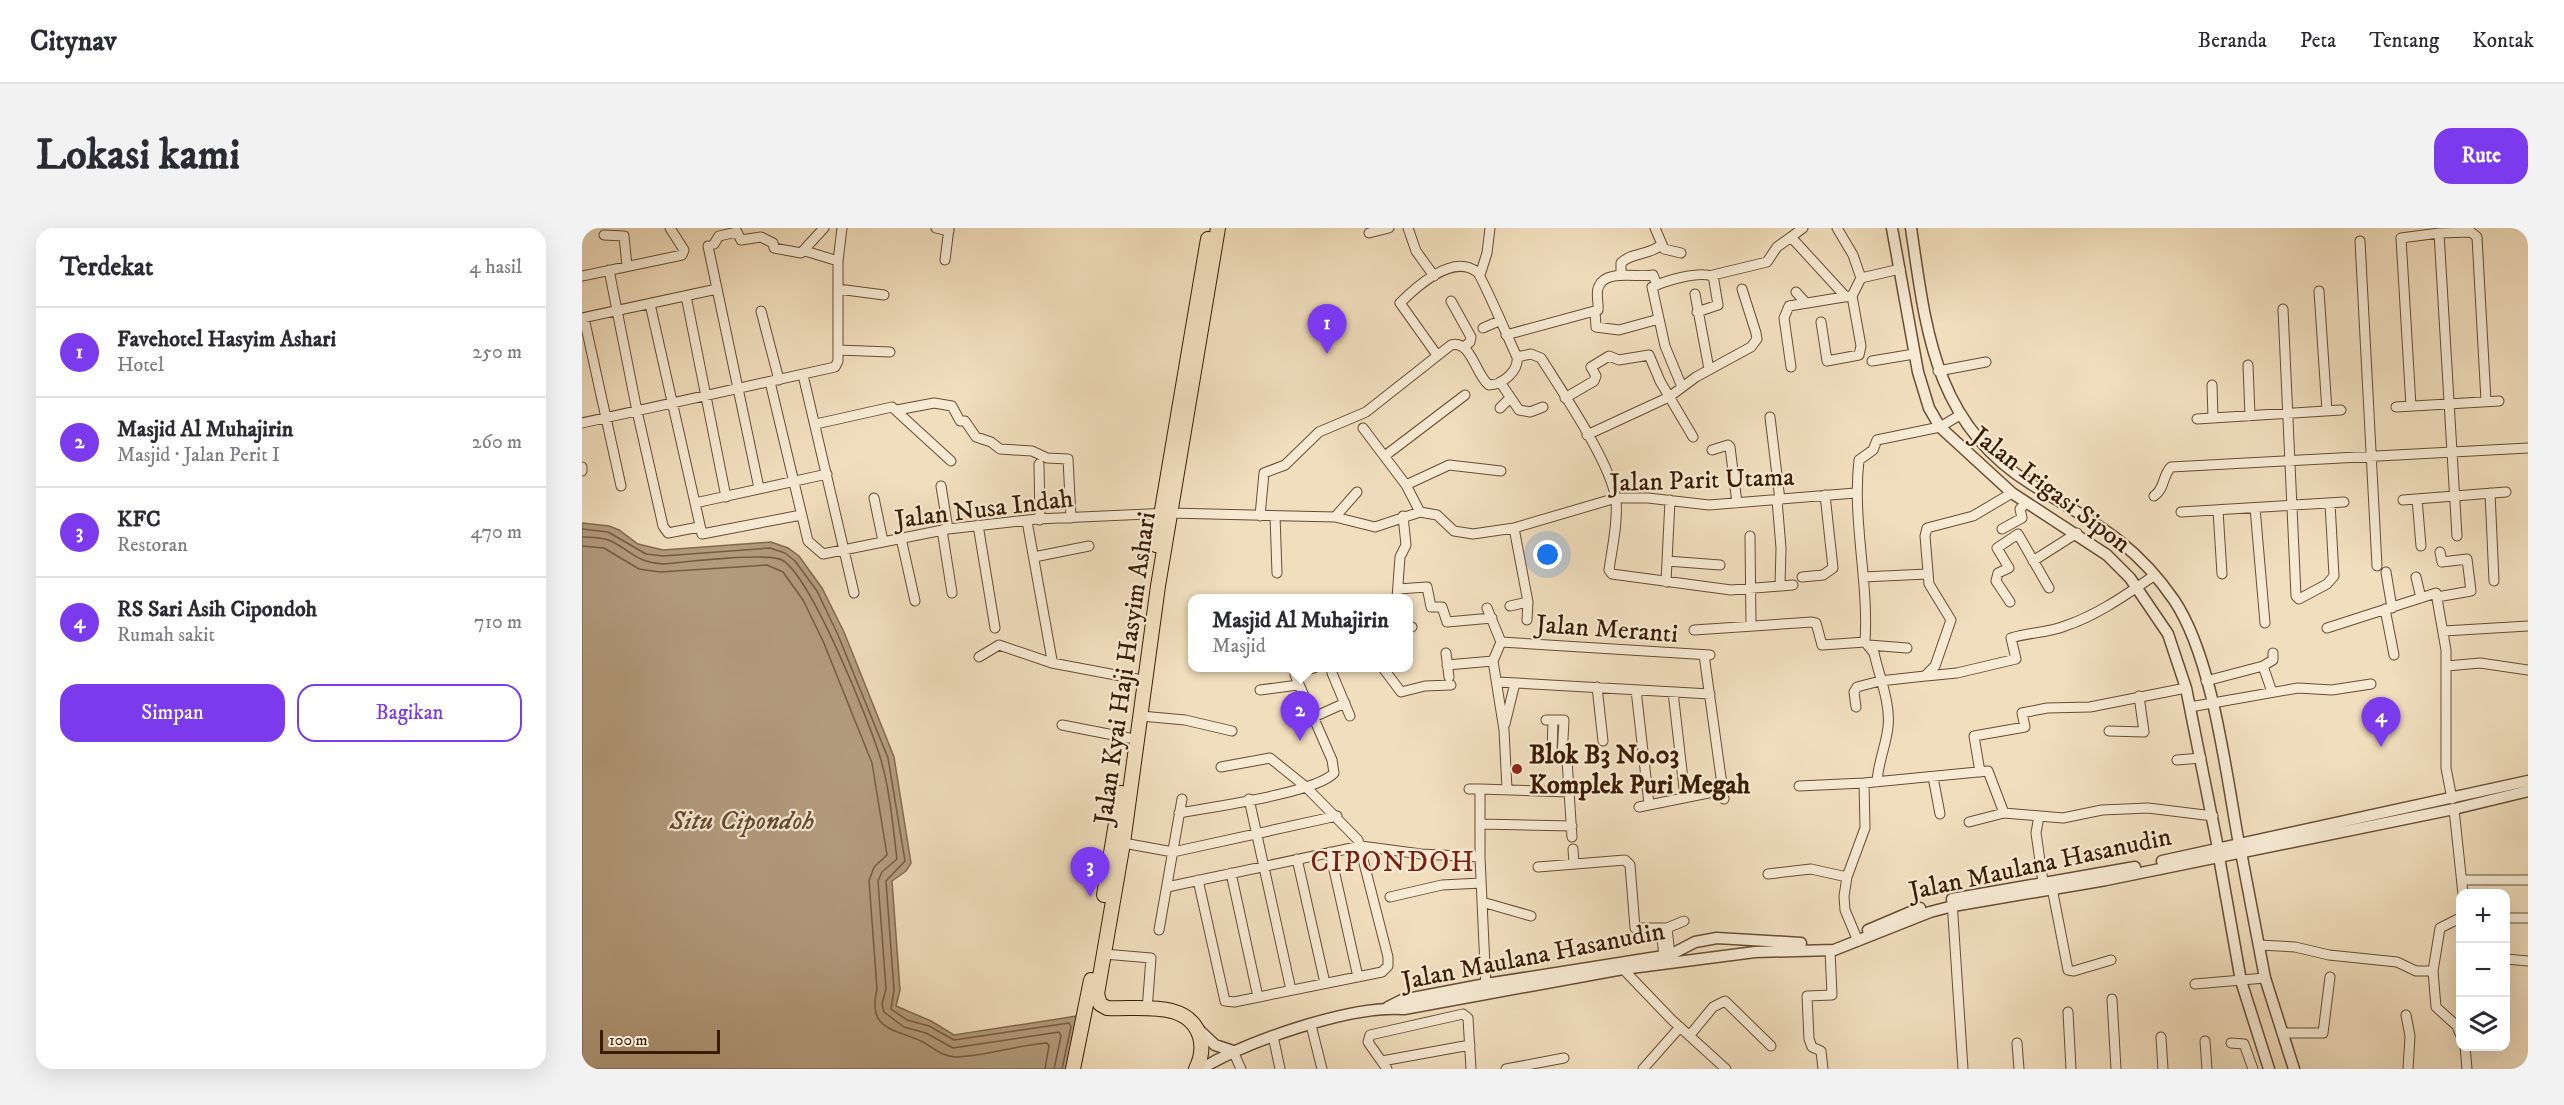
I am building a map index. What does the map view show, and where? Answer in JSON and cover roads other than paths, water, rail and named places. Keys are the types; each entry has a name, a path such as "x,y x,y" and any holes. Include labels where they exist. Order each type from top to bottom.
{"main road":[{"name":"Jalan Kyai Haji Hasyim Ashari","path":"1107,1008 1100,1004 1097,997 1118,842 1129,738 1209,228"},
{"name":"Jalan Kyai Haji Hasyim Ashari","path":"1073,1069 1141,717 1165,513 1202,339 1218,228"},
{"path":"1079,1044 1092,1017 1107,1008 1175,1011 1186,1016 1194,1025 1201,1048 1196,1069"}],"street":[{"path":"582,276 682,255 684,250 670,228"},
{"path":"759,488 717,289 711,245 718,236 737,230 741,240 761,237 773,243 774,248 801,253 824,228"},
{"path":"582,423 803,375 836,365 838,261 842,228"},
{"path":"936,228 949,229 945,260"},
{"path":"1369,233 1389,228"},
{"path":"1408,228 1416,250 1434,276"},
{"path":"1464,346 1486,383 1492,386 1516,368 1517,357 1480,275 1487,253 1490,228"},
{"path":"1655,228 1664,249 1681,253"},
{"path":"1682,387 1668,354 1652,288 1705,274 1712,276 1767,262 1778,247 1803,228"},
{"path":"1837,228 1849,248 1861,278"},
{"name":"Jalan Irigasi Sipon","path":"1892,228 1914,354 1929,408 1941,427 2012,493 2108,555 2138,586 2168,634 2191,707 2220,850 2243,981 2269,1069"},
{"name":"Jalan Irigasi Sipon","path":"1911,228 1926,328 1938,371 1958,416 1984,446 2028,483 2100,524 2129,547 2180,611 2212,703 2264,978 2294,1069"},
{"path":"2411,406 2401,238 2439,233 2471,232 2477,237 2486,402"},
{"path":"2439,233 2457,536"},
{"path":"604,235 624,236 627,266"},
{"path":"1791,237 1849,297 1861,350 1859,355 1827,361 1821,322"},
{"path":"2360,241 2377,566"},
{"path":"1621,274 1625,259 1650,254 1661,245"},
{"path":"805,251 838,261"},
{"path":"1437,355 1400,304 1434,276 1449,269 1463,267 1480,275"},
{"path":"1791,367 1785,310 1789,306 1849,297 1861,278 1900,269"},
{"path":"609,270 637,411 664,529 671,533 801,515 761,311"},
{"path":"1506,335 1598,310 1599,283 1621,274 1654,275 1657,285"},
{"path":"1697,312 1718,305 1712,276"},
{"path":"621,486 583,318 717,289"},
{"path":"838,289 884,295"},
{"path":"1587,435 1669,397 1709,369 1755,344 1754,326 1742,289"},
{"path":"2319,291 2327,411"},
{"path":"1796,292 1806,303"},
{"path":"1695,294 1709,369"},
{"path":"686,296 726,497"},
{"path":"1260,516 1264,472 1285,465 1318,432 1366,412 1437,355 1455,344 1464,346 1470,342 1471,337 1451,301"},
{"path":"650,304 700,530"},
{"path":"2283,309 2294,506 2296,596 2302,599 2327,584 2334,576 2330,503"},
{"path":"1594,311 1596,327 1608,330 1618,330 1659,319"},
{"path":"1483,328 1499,321"},
{"path":"838,350 890,352"},
{"path":"1517,357 1531,354 1541,358 1608,475 1616,498 1610,572 1628,578 1711,586 1718,590 1793,585"},
{"path":"1872,361 1914,354"},
{"path":"1565,398 1596,380 1591,367 1594,363 1609,356 1619,360 1647,355 1693,436"},
{"path":"1938,371 1986,362"},
{"path":"2248,365 2250,416"},
{"path":"803,375 854,593"},
{"path":"1500,382 1519,410 1525,412 1543,406"},
{"path":"2212,385 2213,418"},
{"path":"1386,455 1466,395"},
{"path":"1500,408 1510,398"},
{"path":"2396,407 2499,401"},
{"path":"816,424 884,407 897,410 934,403 952,406 960,421 965,421 976,437 991,442 1000,449 1032,451 1047,458 1068,459 1071,518"},
{"path":"897,410 951,461"},
{"path":"2197,419 2341,410"},
{"path":"1876,782 1879,757 1888,724 1874,653 1867,644 1855,493 1859,460 1873,450 1877,440 1941,427 1958,416"},
{"path":"1770,417 1779,501 1780,586"},
{"path":"1165,513 1335,517 1375,527 1420,512 1406,485 1386,455 1363,428"},
{"path":"1712,450 1728,445 1730,447 1737,503"},
{"path":"2154,496 2162,487 2164,475 2171,467 2528,448"},
{"path":"1039,464 1040,519"},
{"path":"1406,485 1449,465 1501,471"},
{"path":"695,503 827,474"},
{"path":"941,486 952,593"},
{"path":"1335,517 1358,492"},
{"path":"2403,500 2506,492"},
{"name":"Jalan Parit Utama","path":"1420,512 1437,515 1458,533 1487,533 1514,528 1616,498 1709,505 1855,493"},
{"path":"1925,676 1935,666 1951,620 1950,614 1932,591 1927,574 1927,528 1973,516 2012,493"},
{"path":"2490,493 2494,581"},
{"path":"1802,577 1823,575 1833,568 1825,495"},
{"path":"874,498 883,541"},
{"path":"2417,499 2421,546"},
{"path":"1666,582 1670,501"},
{"path":"2181,512 2344,502"},
{"path":"2002,529 2022,518 2020,510 2026,503"},
{"path":"2256,508 2265,623"},
{"path":"2218,510 2222,574"},
{"name":"Jalan Nusa Indah","path":"801,515 808,543 823,554 978,525 1040,519 1165,513"},
{"path":"1275,516 1277,573"},
{"path":"1403,516 1406,545 1400,557 1398,594 1427,587 1431,607 1443,607 1448,622 1492,618"},
{"path":"1028,521 1052,660"},
{"path":"978,525 995,628"},
{"path":"1514,528 1528,602 1527,620"},
{"path":"2033,561 2077,533"},
{"path":"2010,602 1996,581 1998,573 2009,568 1997,548 2018,534 2049,588"},
{"path":"1750,536 1751,625"},
{"path":"901,538 915,602"},
{"path":"1035,557 1089,546"},
{"path":"2437,597 2471,591 2472,583 2467,559 2442,562 2440,552"},
{"path":"1667,561 1720,565"},
{"path":"2385,572 2394,655"},
{"path":"1863,577 1927,574"},
{"path":"1856,707 1854,689 1880,681 1957,673 2016,659 2011,638 2023,633 2046,632 2066,626 2114,603 2153,576"},
{"path":"2416,577 2421,598"},
{"path":"2327,628 2436,593 2444,631 2447,666 2446,768 2452,798 2463,889"},
{"path":"1510,606 1528,602"},
{"path":"1487,608 1501,642 1493,661 1504,730 1507,789"},
{"path":"1694,630 1815,622 1822,645 1867,644 1907,648"},
{"path":"2444,631 2528,626"},
{"name":"Jalan Meranti","path":"1501,642 1707,655 1710,694"},
{"path":"979,657 999,645 1052,663 1137,679"},
{"path":"1386,672 1401,692 1450,681 1446,653"},
{"path":"2206,681 2263,666 2273,660 2273,653"},
{"path":"1448,665 1493,661"},
{"path":"2447,666 2480,663 2528,670"},
{"path":"2263,666 2272,692"},
{"path":"1179,813 1306,787 1321,783 1334,773 1332,760 1298,685 1296,672"},
{"path":"1332,673 1350,716"},
{"path":"1498,682 1710,694 1724,794 1685,797 1644,806 1636,690"},
{"path":"1504,730 1515,683"},
{"path":"2191,707 2298,688 2332,690 2371,684"},
{"path":"1260,690 1298,685"},
{"path":"1597,687 1603,741"},
{"path":"1980,771 1974,736 2025,727 2022,712 2046,708 2090,707 2186,688"},
{"path":"1673,692 1685,797"},
{"path":"2109,731 2132,734 2145,732 2139,696"},
{"path":"1314,717 1345,703"},
{"path":"1141,717 1185,720 1232,731"},
{"path":"1562,757 1563,720 1549,720 1548,755 1562,757 1568,764 1572,837"},
{"path":"1062,726 1129,738"},
{"path":"1198,880 1223,998 1230,1002 1382,972 1388,966 1389,961 1361,846 1337,816 1270,758 1221,767"},
{"path":"2177,760 2201,758"},
{"path":"1799,786 1864,783 1988,771 2004,813"},
{"path":"1934,777 1940,814"},
{"name":"Jalan Maulana Hasanudin","path":"1201,1069 1233,1051 1273,1036 1313,1030 1403,1004 1486,986 1625,972 1696,960 1785,950 1830,950 1855,936 1908,913 1953,909 2046,882 2350,825 2528,781"},
{"path":"1855,936 1844,904 1847,877 1865,828 1864,783"},
{"path":"1469,789 1569,792"},
{"path":"1480,789 1480,857 1486,986"},
{"name":"Jalan Maulana Hasanudin","path":"2452,798 2528,790"},
{"path":"1159,930 1182,799"},
{"path":"1250,799 1291,990"},
{"path":"1969,822 2004,813 2063,818 2102,810 2148,807 2214,820"},
{"path":"1118,842 1173,852 1337,816"},
{"path":"2039,816 2036,833 2039,859 2067,970 2074,971 2111,960"},
{"path":"1480,824 1572,826"},
{"path":"1167,886 1361,846 1421,854 1480,857"},
{"path":"1573,849 1574,864"},
{"path":"1330,852 1358,977"},
{"path":"1297,859 1324,983"},
{"path":"1538,867 1629,862 1633,925 1639,930 1664,932 1684,921"},
{"path":"1768,874 1811,869 1847,877"},
{"path":"1231,873 1258,997"},
{"path":"2462,880 2528,880"},
{"path":"1390,897 1442,885 1481,883"},
{"path":"1482,902 1532,916"},
{"path":"1953,909 1963,1069"},
{"path":"2510,918 2528,918"},
{"path":"2456,920 2440,928 2433,971 2436,1007 2456,1025"},
{"path":"1664,932 1666,951"},
{"name":"Jalan Maulana Hasanudin","path":"1536,980 1666,951 1695,942 1721,938 1824,944 1855,936"},
{"path":"1720,957 1712,954 1710,948 1713,942 1721,938"},
{"path":"1695,942 1705,950 1696,960"},
{"path":"2259,945 2295,947 2329,955 2397,962 2416,971 2433,971"},
{"path":"1823,1069 1821,1051 1812,1047 1809,1039 1806,996 1832,995 1830,950"},
{"path":"1104,954 1150,958 1147,1010"},
{"path":"2510,959 2528,961"},
{"path":"1625,972 1726,1069"},
{"path":"2282,1033 2324,1033 2330,977"},
{"path":"2195,984 2264,978"},
{"path":"2112,999 2116,1069"},
{"path":"1689,1035 1713,1007 1725,1001 1771,1046"},
{"path":"1403,1004 1408,1025"},
{"path":"2068,1012 2071,1069"},
{"path":"1470,1045 1384,1065 1370,1044 1369,1036 1408,1025 1466,1014 1470,1045 1471,1069"},
{"path":"2406,1016 2410,1036 2408,1069"},
{"path":"1194,1025 1215,1045 1233,1051 1241,1069"},
{"path":"1644,1069 1680,1027"},
{"path":"1313,1030 1322,1069"},
{"path":"1273,1036 1280,1069"},
{"path":"2161,1037 2163,1069"},
{"path":"2205,1041 2207,1069"},
{"path":"2018,1043 2019,1069"},
{"path":"2231,1043 2244,1044 2253,1069"},
{"path":"2465,1051 2467,1069"},
{"path":"1506,1069 1564,1058"}],"water":[{"name":"Situ Cipondoh","path":"582,523 609,526 619,530 638,544 663,550 771,542 788,548 799,556 822,588 844,632 894,757 911,863 906,871 892,881 900,990 896,1006 931,1021 954,1035 1077,1016 1067,1069 582,1069"}],"place":[{"name":"Favehotel Hasyim Ashari","path":"1327,354"},
{"name":"Masjid Al Muhajirin","path":"1300,741"},
{"name":"RS Sari Asih Cipondoh","path":"2381,747"},
{"name":"Blok B3 No.03 Komplek Puri Megah","path":"1517,769"},
{"name":"KFC","path":"1090,897"}],"district":[{"name":"CIPONDOH","path":"1393,861"}]}
